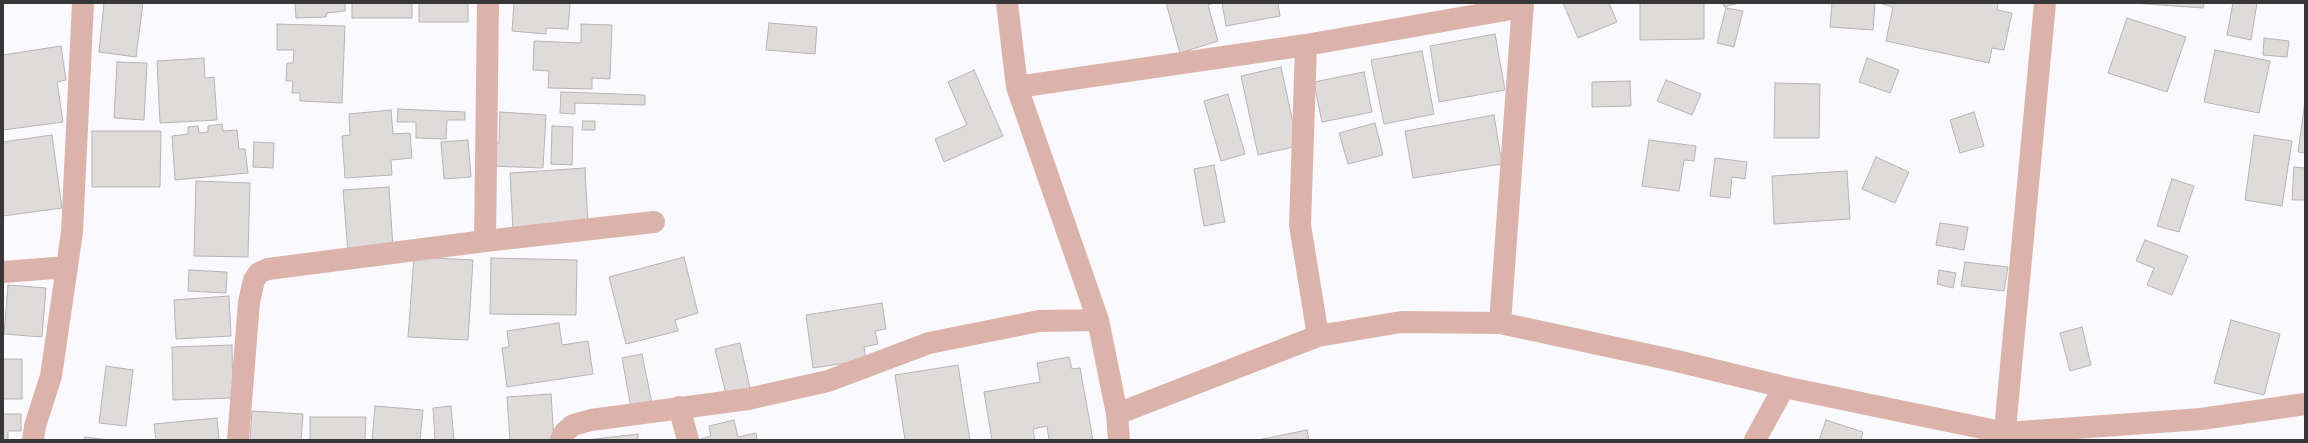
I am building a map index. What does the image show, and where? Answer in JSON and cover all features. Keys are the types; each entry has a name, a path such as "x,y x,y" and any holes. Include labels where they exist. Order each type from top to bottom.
{"street":[{"path":"33,440 34,426 51,376 72,232 83,3"},
{"path":"485,241 488,3"},
{"path":"1007,3 1017,87 1098,320 1117,414 1119,440"},
{"path":"2005,437 2045,3"},
{"path":"1017,87 1306,45 1523,5 1500,323"},
{"path":"1306,45 1300,225 1318,336"},
{"path":"238,440 249,302 254,280 259,273 268,269 485,241 654,222"},
{"path":"3,272 67,267"},
{"path":"561,440 565,432 574,425 591,420 679,407 748,399 828,381 929,343 1039,322 1098,320"},
{"path":"1117,414 1318,336 1401,322 1500,323 1677,361 2005,437 2201,419 2305,404"},
{"path":"1755,440 1784,387"},
{"path":"679,407 688,440"}],"building":[{"path":"104,3 143,3 136,57 99,52"},
{"path":"295,3 345,3 345,11 327,13 326,17 296,18"},
{"path":"352,3 412,3 412,18 352,18"},
{"path":"419,3 468,3 468,22 419,22"},
{"path":"514,3 570,3 568,29 546,28 546,34 512,31"},
{"path":"1166,3 1214,3 1208,5 1218,41 1180,53"},
{"path":"1222,3 1278,3 1280,16 1226,26"},
{"path":"1563,3 1609,3 1617,22 1578,38"},
{"path":"1640,3 1704,3 1704,39 1640,40"},
{"path":"1723,3 1739,3 1724,7"},
{"path":"1832,3 1875,3 1873,30 1830,27"},
{"path":"1879,3 1998,3 1997,10 2012,13 2004,50 1992,48 1989,63 1886,41 1893,7"},
{"path":"2133,3 2204,3 2203,8"},
{"path":"2233,3 2257,3 2251,40 2227,35"},
{"path":"1726,8 1743,11 1734,47 1717,43"},
{"path":"2127,18 2186,37 2167,92 2108,73"},
{"path":"769,23 817,27 815,54 766,50"},
{"path":"277,24 345,26 342,103 300,101 300,93 292,93 293,81 286,81 287,63 293,63 294,50 277,50"},
{"path":"581,24 612,25 610,79 592,78 592,89 548,88 549,71 533,70 534,41 581,43"},
{"path":"1495,34 1505,90 1439,102 1430,46"},
{"path":"2264,38 2289,41 2287,57 2263,55"},
{"path":"61,46 66,80 57,82 63,122 3,130 3,55"},
{"path":"2215,50 2270,61 2259,113 2204,102"},
{"path":"1422,51 1434,114 1384,124 1371,60"},
{"path":"204,58 205,78 214,77 217,120 160,123 157,61"},
{"path":"1867,58 1899,70 1890,93 1859,82"},
{"path":"117,62 147,63 144,120 114,118"},
{"path":"1281,67 1298,146 1258,155 1241,76"},
{"path":"974,70 1003,136 944,162 935,139 967,125 948,82"},
{"path":"1364,72 1372,112 1322,122 1314,82"},
{"path":"1666,80 1701,94 1692,115 1657,101"},
{"path":"1630,81 1631,106 1592,107 1592,82"},
{"path":"1775,83 1820,84 1819,138 1774,138"},
{"path":"561,92 645,95 645,105 575,103 575,114 560,113"},
{"path":"1228,94 1245,154 1221,161 1204,101"},
{"path":"2305,101 2305,153 2298,152"},
{"path":"398,109 465,112 465,120 447,120 446,139 416,138 416,122 397,122"},
{"path":"391,110 393,134 410,133 412,158 391,160 392,175 345,178 342,136 350,135 349,114"},
{"path":"500,112 546,115 543,168 489,166 491,142 499,143"},
{"path":"1974,112 1984,146 1960,153 1950,120"},
{"path":"1494,115 1502,164 1413,178 1405,131"},
{"path":"583,121 595,121 595,130 582,130"},
{"path":"1375,123 1383,155 1348,164 1339,133"},
{"path":"222,124 223,131 237,130 239,149 245,149 248,173 175,180 172,136 188,134 188,127 198,126 199,133 208,132 208,126"},
{"path":"552,126 573,127 572,165 551,164"},
{"path":"92,131 161,131 160,187 92,187"},
{"path":"52,135 62,208 3,216 3,142"},
{"path":"2254,135 2292,141 2282,206 2245,200"},
{"path":"468,140 471,177 444,179 441,142"},
{"path":"1649,140 1696,146 1694,161 1684,160 1679,191 1642,186"},
{"path":"254,142 274,143 273,168 253,167"},
{"path":"1876,157 1909,172 1895,203 1862,189"},
{"path":"1715,158 1747,162 1745,179 1732,177 1730,198 1710,196"},
{"path":"1214,165 1225,222 1204,226 1194,169"},
{"path":"2294,167 2305,168 2305,200 2292,200"},
{"path":"585,168 588,225 513,230 510,173"},
{"path":"1847,171 1850,219 1774,224 1772,176"},
{"path":"2172,179 2194,186 2179,232 2157,226"},
{"path":"196,181 250,183 248,257 194,256"},
{"path":"389,187 393,248 348,252 343,190"},
{"path":"1940,223 1968,227 1964,250 1936,245"},
{"path":"2145,240 2188,256 2172,295 2147,285 2154,268 2136,261"},
{"path":"414,257 473,260 468,340 408,337"},
{"path":"684,257 698,313 675,320 678,331 626,344 609,277"},
{"path":"491,258 577,260 576,315 490,314"},
{"path":"1965,262 2008,267 2004,291 1961,286"},
{"path":"189,270 227,272 226,293 188,291"},
{"path":"1939,270 1956,273 1953,288 1937,284"},
{"path":"8,285 46,288 42,337 4,334"},
{"path":"229,296 231,336 176,339 174,300"},
{"path":"882,303 886,329 875,331 878,344 864,347 866,360 813,368 806,315"},
{"path":"2231,320 2280,334 2264,395 2214,383"},
{"path":"559,323 562,345 588,341 593,374 507,387 502,348 509,347 507,331"},
{"path":"2082,327 2091,365 2070,371 2060,333"},
{"path":"740,343 750,388 726,394 715,349"},
{"path":"232,345 233,398 173,400 172,347"},
{"path":"642,354 652,404 631,408 622,358"},
{"path":"1069,357 1072,369 1080,368 1093,440 1049,440 1047,426 1033,429 1035,440 992,440 984,392 1040,382 1037,363"},
{"path":"3,359 22,359 22,399 3,399"},
{"path":"958,365 970,440 905,440 895,375"},
{"path":"106,366 133,370 126,426 99,423"},
{"path":"551,394 554,440 510,440 507,397"},
{"path":"375,406 423,410 420,440 372,440"},
{"path":"451,406 454,440 435,440 433,408"},
{"path":"252,411 303,414 301,440 250,440"},
{"path":"3,414 21,414 21,431 8,431 8,440 3,440"},
{"path":"310,417 366,417 365,440 310,440"},
{"path":"217,418 219,440 156,440 154,424"},
{"path":"734,420 738,437 756,433 757,440 698,440 711,436 709,426"},
{"path":"1826,420 1863,432 1861,440 1819,440"},
{"path":"1307,430 1309,440 1258,440"},
{"path":"638,434 638,440 586,440"},
{"path":"85,437 109,440 84,440"}]}
